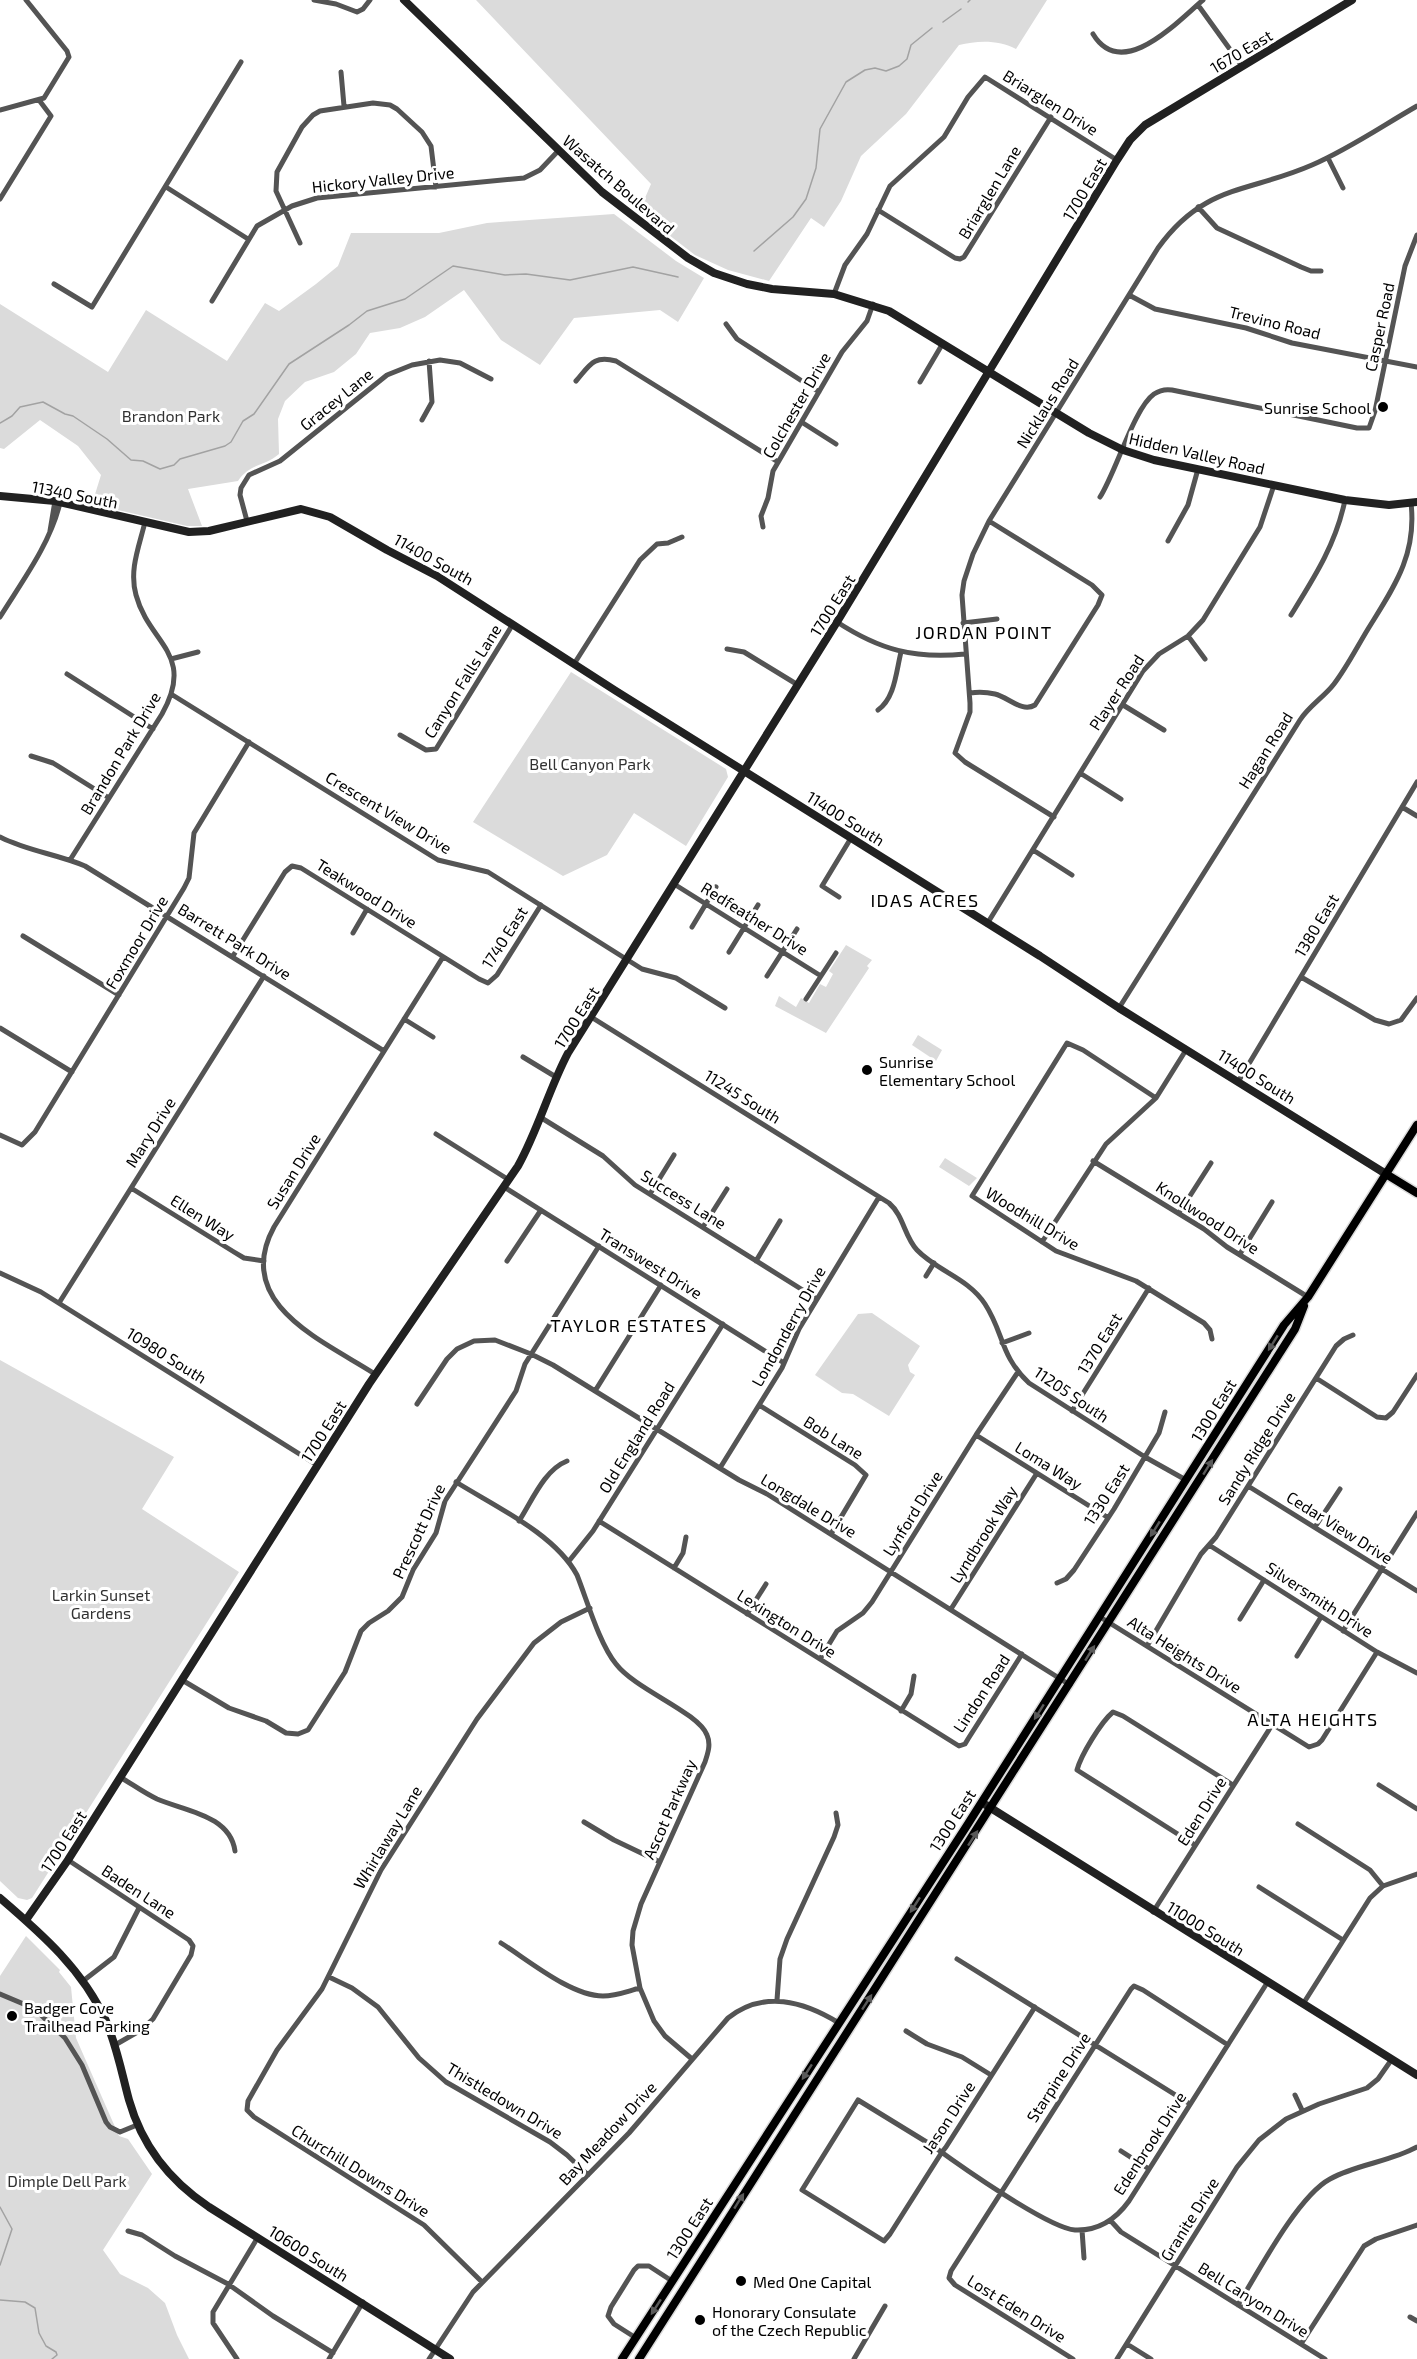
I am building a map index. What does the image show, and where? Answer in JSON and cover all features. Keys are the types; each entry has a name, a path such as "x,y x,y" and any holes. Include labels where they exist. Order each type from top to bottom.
{"main road":[{"name":"Wasatch Boulevard","path":"404,0 616,203 679,253 726,278 759,287 834,294 873,304 906,320 990,370"},
{"name":"1670 East","path":"1145,125 1352,0"},
{"name":"1700 East","path":"26,1920 68,1860 375,1374 506,1184 526,1151 556,1077 591,1017 837,622 1117,160 1130,140 1145,125"},
{"name":"Hidden Valley Road","path":"990,370 1056,413 1123,450 1154,460 1367,504 1414,503"},
{"name":"11340 South","path":"0,496 58,502 179,530 199,532 248,521"},
{"name":"11400 South","path":"248,521 301,509 321,513 437,576 1119,1008 1417,1193"},
{"name":"1300 East","path":"622,2359 981,1803 1284,1325 1308,1297 1417,1125"},
{"name":"1300 East","path":"639,2359 1295,1329 1308,1297"},
{"name":"11000 South","path":"981,1803 1417,2075"},
{"name":"10600 South","path":"0,1898 52,1944 83,1981 106,2022 115,2045 137,2125 159,2162 172,2178 197,2200 363,2302 450,2359"},
{"path":"815,2083 842,2032 839,2023"}],"street":[{"path":"0,110 39,100 49,93 69,57 62,44 26,0"},
{"path":"314,0 336,4 357,12 363,9 370,0"},
{"path":"1093,34 1101,46 1108,50 1130,51 1140,48 1158,38 1203,0"},
{"path":"1198,5 1242,66"},
{"path":"54,284 92,307 241,62"},
{"path":"341,72 344,106"},
{"name":"Briarglen Drive","path":"834,294 845,265 867,234 890,186 944,137 968,97 985,77 1117,160"},
{"path":"0,199 51,116 39,100"},
{"path":"300,243 284,210 275,182 280,163 302,127 313,115 328,108 382,104 390,105 404,114 422,132 431,146 436,187"},
{"name":"Nicklaus Road","path":"1054,817 965,762 955,753 970,712 963,623 964,581 989,521 1129,295 1165,239 1181,220 1198,207 1226,193 1279,177 1328,158 1417,106"},
{"name":"Briarglen Lane","path":"878,210 948,254 960,259 964,257 1051,117"},
{"name":"Hickory Valley Drive","path":"212,301 248,239 264,220 284,210 317,198 524,178 540,170 559,150"},
{"path":"1328,158 1343,188"},
{"path":"166,187 248,239"},
{"path":"1198,207 1211,224 1224,232 1311,271 1322,271"},
{"name":"Casper Road","path":"1123,450 1131,429 1148,401 1156,392 1166,389 1356,428 1369,428 1375,411 1405,266 1417,235"},
{"name":"Trevino Road","path":"1129,295 1155,309 1246,328 1292,343 1417,367"},
{"name":"Colchester Drive","path":"763,527 761,516 768,498 773,471 842,352 867,321 873,304"},
{"path":"726,324 737,339 819,392"},
{"path":"920,382 943,343"},
{"path":"576,381 593,361 605,358 616,361 778,462"},
{"name":"Gracey Lane","path":"248,521 240,495 241,488 249,476 280,461 387,375 412,364 440,360 460,363 491,379"},
{"path":"422,420 432,402 429,361"},
{"path":"802,423 836,444"},
{"path":"1100,497 1112,477 1123,450"},
{"path":"1168,541 1188,505 1198,469"},
{"name":"Player Road","path":"987,924 1150,662 1169,646 1188,636 1203,620 1252,540 1266,512 1274,485"},
{"path":"1291,615 1327,557 1339,528 1345,500"},
{"path":"0,616 56,522 58,502"},
{"name":"Hagan Road","path":"1119,1008 1303,714 1335,682 1399,580 1411,548 1414,503"},
{"path":"970,693 997,694 1023,708 1035,705 1102,595 1092,585 989,521"},
{"name":"Brandon Park Drive","path":"70,860 153,729 171,694 174,683 167,648 142,611 136,595 134,565 145,522"},
{"path":"574,664 640,560 657,544 668,543 682,537"},
{"path":"963,623 998,620"},
{"path":"837,622 873,643 901,652 927,656 965,654"},
{"name":"Canyon Falls Lane","path":"400,735 426,750 436,749 513,624"},
{"path":"1188,636 1205,659"},
{"path":"727,649 744,652 798,685"},
{"path":"171,659 198,652"},
{"path":"878,710 891,696 901,652"},
{"path":"67,674 153,729"},
{"name":"Crescent View Drive","path":"171,694 438,860 488,872 642,969 676,978 724,1008"},
{"path":"1123,705 1164,730"},
{"name":"Foxmoor Drive","path":"0,1135 22,1145 35,1132 189,878 191,844 199,823 249,742"},
{"path":"31,756 53,763 109,798"},
{"path":"1080,773 1121,799"},
{"name":"1380 East","path":"1238,1082 1417,782"},
{"path":"1402,807 1417,816"},
{"name":"Barrett Park Drive","path":"0,837 35,851 85,866 168,915 384,1051"},
{"path":"839,897 822,886 851,838"},
{"path":"1033,850 1071,875"},
{"name":"Teakwood Drive","path":"233,956 285,872 292,866 301,868 479,979 488,982"},
{"name":"Redfeather Drive","path":"674,884 821,976"},
{"path":"692,927 717,887"},
{"name":"1740 East","path":"488,982 497,975 541,905"},
{"path":"729,952 758,905"},
{"path":"353,933 367,909"},
{"path":"767,976 797,929"},
{"path":"23,936 119,995"},
{"path":"806,999 836,953"},
{"name":"Susan Drive","path":"375,1374 302,1328 281,1311 269,1290 264,1261 267,1243 274,1227 443,957"},
{"name":"Mary Drive","path":"59,1303 264,976"},
{"path":"1301,976 1375,1020 1389,1024 1395,1023 1406,1015 1417,998"},
{"name":"11245 South","path":"591,1017 879,1197"},
{"path":"404,1019 433,1037"},
{"path":"0,1028 72,1072"},
{"name":"Woodhill Drive","path":"1156,1098 1083,1050 1067,1043 1027,1104 972,1196 1065,1256 1127,1276 1149,1288 1204,1323 1210,1330 1212,1339"},
{"path":"1042,1242 1112,1137 1156,1098 1186,1050"},
{"path":"522,1057 556,1077"},
{"name":"Success Lane","path":"540,1117 603,1156 635,1185 817,1299"},
{"name":"Transwest Drive","path":"436,1134 541,1210 784,1363"},
{"path":"650,1194 674,1155"},
{"name":"Knollwood Drive","path":"1094,1161 1308,1297"},
{"path":"1179,1213 1211,1164"},
{"name":"Ellen Way","path":"131,1188 234,1252 244,1257 264,1261"},
{"path":"703,1227 727,1188"},
{"name":"11205 South","path":"879,1197 899,1214 914,1247 978,1294 991,1315 1002,1343 1018,1372 1041,1392 1186,1480"},
{"name":"Londonderry Drive","path":"720,1468 784,1363 795,1337 879,1197"},
{"path":"1240,1254 1272,1202"},
{"path":"507,1262 541,1210"},
{"path":"756,1261 780,1221"},
{"name":"Prescott Drive","path":"182,1680 218,1702 266,1721 286,1733 298,1734 308,1730 345,1672 362,1631 402,1597 413,1570 432,1541 441,1508 516,1391 525,1364 599,1246"},
{"path":"926,1276 934,1263"},
{"name":"10980 South","path":"0,1273 28,1285 59,1303 317,1465"},
{"path":"595,1391 661,1285"},
{"name":"1370 East","path":"1072,1411 1149,1288"},
{"name":"Old England Road","path":"569,1561 581,1549 723,1324"},
{"path":"1002,1343 1029,1333"},
{"name":"Sandy Ridge Drive","path":"1147,1646 1201,1554 1248,1486 1336,1347 1344,1339 1353,1335"},
{"name":"Longdale Drive","path":"417,1404 447,1359 465,1344 484,1339 495,1340 531,1354 767,1494 1070,1685"},
{"name":"Lynford Drive","path":"820,1659 837,1631 868,1608 1018,1372"},
{"path":"1316,1378 1377,1417 1386,1418 1393,1412 1417,1375"},
{"name":"Bob Lane","path":"759,1405 855,1465 866,1475 831,1534"},
{"name":"1330 East","path":"1058,1583 1066,1579 1074,1570 1145,1457 1159,1433 1165,1412"},
{"name":"Loma Way","path":"976,1435 1107,1517"},
{"path":"519,1521 549,1474 557,1465 567,1461"},
{"name":"Lyndbrook Way","path":"951,1610 1037,1473"},
{"name":"Ascot Parkway","path":"456,1482 546,1539 569,1561 608,1651 621,1671 639,1686 694,1719 708,1735 709,1744 705,1762 641,1904 633,1930 633,1960 640,1988 654,2021 665,2036 692,2059"},
{"name":"Cedar View Drive","path":"1248,1486 1417,1591"},
{"path":"1315,1527 1340,1489"},
{"path":"1342,1631 1417,1513"},
{"name":"Lexington Drive","path":"599,1521 946,1739 962,1746"},
{"path":"674,1568 683,1553 686,1537"},
{"name":"Silversmith Drive","path":"1209,1545 1377,1653 1417,1673"},
{"path":"1240,1619 1264,1580"},
{"path":"747,1614 766,1584"},
{"name":"Whirlaway Lane","path":"247,2110 253,2090 277,2050 313,2004 329,1977 381,1870 477,1719 534,1643 561,1622 590,1608"},
{"name":"Alta Heights Drive","path":"1100,1617 1309,1747 1318,1744 1377,1653"},
{"path":"1297,1656 1321,1617"},
{"name":"Lindon Road","path":"962,1746 1022,1654"},
{"path":"901,1711 911,1694 914,1676"},
{"path":"1195,1845 1077,1770 1081,1760 1113,1713 1123,1716 1233,1785"},
{"name":"Eden Drive","path":"1153,1912 1272,1725"},
{"path":"120,1777 158,1799 194,1811 216,1823 229,1834 235,1851"},
{"path":"1379,1785 1417,1809"},
{"path":"777,2000 780,1959 834,1837 838,1825 836,1814"},
{"path":"584,1822 614,1840 660,1862"},
{"path":"1299,1824 1370,1870 1383,1886"},
{"name":"Baden Lane","path":"68,1860 189,1940 193,1946 153,2019 141,2030 115,2045"},
{"path":"1303,2004 1370,1898 1383,1886 1417,1874"},
{"path":"1259,1887 1343,1940"},
{"path":"83,1981 114,1957 140,1908"},
{"path":"501,1943 588,1994 603,1996 640,1988"},
{"path":"957,1959 1190,2104"},
{"name":"Thistledown Drive","path":"329,1977 358,1992 378,2007 419,2058 446,2082 550,2142 588,2175"},
{"name":"Edenbrook Drive","path":"1082,2229 1092,2229 1110,2220 1124,2208 1267,1983"},
{"name":"Starpine Drive","path":"949,2278 953,2267 1001,2191 1134,1986 1228,2045"},
{"path":"0,1994 26,2005 54,2026 65,2038 82,2065 110,2127 120,2132 137,2125"},
{"name":"Bay Meadow Drive","path":"429,2359 464,2304 482,2282 642,2119 717,2028 736,2011 755,2004 777,2000 789,2001 812,2008 839,2023"},
{"name":"Jason Drive","path":"942,2152 858,2100 802,2190 884,2241 942,2152 1035,2007"},
{"path":"906,2031 927,2044 962,2057 991,2075"},
{"name":"Granite Drive","path":"1117,2359 1247,2153 1272,2129 1302,2110 1367,2088 1378,2079 1392,2059"},
{"path":"1295,2095 1302,2110"},
{"name":"Churchill Downs Drive","path":"247,2110 263,2124 424,2225 482,2282"},
{"path":"1238,2305 1300,2206 1317,2187 1340,2174 1417,2147"},
{"path":"1121,2151 1149,2169"},
{"path":"942,2152 1057,2225 1082,2229 1084,2258"},
{"name":"Bell Canyon Drive","path":"1110,2220 1121,2232 1325,2359"},
{"path":"1301,2344 1364,2246 1376,2239 1417,2225"},
{"path":"128,2231 142,2235 175,2256 228,2284 273,2316 333,2353"},
{"path":"237,2359 217,2329 213,2316 215,2306 258,2237"},
{"path":"636,2338 610,2321 608,2316 611,2307 638,2266 649,2266 672,2281"},
{"name":"Lost Eden Drive","path":"949,2278 955,2285 1073,2359"},
{"path":"329,2359 363,2302"},
{"path":"854,2359 885,2306"},
{"path":"1410,2317 1417,2321"},
{"path":"1127,2344 1151,2359"}],"green space":[{"path":"476,0 1047,0 1016,49 989,42 959,45 906,114 861,156 841,201 824,227 811,218 769,281 728,270 695,255 639,212 651,184"},
{"name":"Brandon Park","path":"614,214 676,261 704,278 678,322 660,310 574,318 540,365 501,340 464,290 425,317 400,328 370,333 356,354 334,372 305,382 285,401 278,419 279,454 247,471 238,481 188,489 202,526 187,526 92,504 101,475 78,446 40,420 4,449 0,448 0,304 108,372 146,310 227,361 265,303 279,311 338,266 351,233 439,233 487,223"},
{"name":"Bell Canyon Park","path":"571,672 726,769 728,777 686,846 634,813 607,855 563,876 473,822"},
{"path":"846,945 872,960 826,1033 775,1006 779,996 796,1007 801,998 809,1003 820,984 826,987 833,974 829,971"},
{"path":"918,1035 942,1050 936,1061 912,1045"},
{"path":"945,1158 977,1178 969,1186 939,1167"},
{"path":"872,1313 920,1346 908,1365 910,1372 915,1375 889,1416 853,1394 842,1393 815,1375 858,1314"},
{"name":"Larkin Sunset Gardens","path":"0,1360 174,1457 142,1509 239,1572 32,1898 27,1900 18,1898 0,1881"},
{"name":"Dimple Dell Park","path":"26,1936 60,1970 59,1972 71,1987 76,2038 119,2136 128,2139 152,2174 103,2250 120,2274 148,2288 165,2303 189,2359 0,2359 0,1976"}],"waterway":[{"path":"943,22 961,9"},
{"path":"754,251 793,217 806,199 816,168 820,129 846,82 865,70 875,68 886,71 899,66 907,59 911,45 932,28"},
{"path":"0,423 12,416 20,407 43,402 73,416 107,439 131,460 143,461 160,469 174,465 180,459 225,446 231,442 243,421 254,414 289,364 367,311 405,299 453,266 505,275 526,274 570,280 633,267 678,277"},
{"path":"0,2207 12,2229 0,2265"},
{"path":"0,2300 25,2302 35,2308 39,2333 46,2346 56,2352 57,2355 52,2359"}],"place":[{"name":"Sunrise School","path":"1383,407"},
{"name":"Sunrise Elementary School","path":"867,1070"},
{"name":"Badger Cove Trailhead Parking","path":"12,2016"},
{"name":"Med One Capital","path":"741,2281"},
{"name":"Honorary Consulate of the Czech Republic","path":"700,2320"}],"district":[{"name":"JORDAN POINT","path":"984,632"},
{"name":"IDAS ACRES","path":"925,900"},
{"name":"TAYLOR ESTATES","path":"629,1325"},
{"name":"ALTA HEIGHTS","path":"1313,1719"}]}
